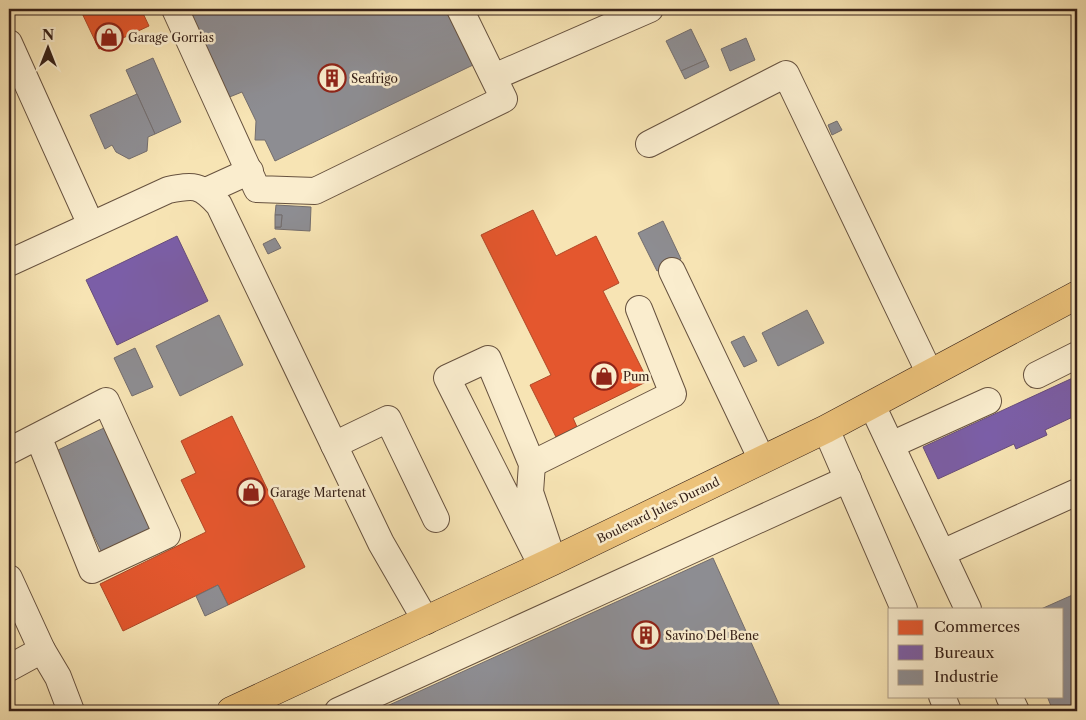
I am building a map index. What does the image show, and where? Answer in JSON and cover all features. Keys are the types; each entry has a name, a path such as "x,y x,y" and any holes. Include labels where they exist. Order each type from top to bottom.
{"main road":[{"name":"Boulevard Jules Durand","path":"231,711 426,621 826,429 1077,295"}],"lane":[{"path":"175,9 257,189 315,191 504,99 460,9"},
{"path":"494,77 650,9"},
{"path":"9,43 92,225"},
{"path":"649,144 786,74 930,374"},
{"path":"206,191 250,172"},
{"path":"9,263 168,190 190,186 206,191 219,205 381,543 426,621"},
{"path":"672,272 762,460"},
{"path":"532,464 673,394 638,309"},
{"path":"1037,375 1077,355"},
{"path":"488,359 532,464 530,492 548,563 447,378 488,359"},
{"path":"9,451 38,436 106,401 167,535 92,570 38,436"},
{"path":"891,445 988,401"},
{"path":"872,405 968,608"},
{"path":"334,445 388,419 436,519"},
{"path":"826,429 904,608"},
{"path":"338,711 848,479"},
{"path":"942,554 1077,492"},
{"path":"9,578 42,650 58,677 71,711"},
{"path":"9,668 42,650"},
{"path":"943,698 948,711"},
{"path":"1010,698 1016,711"}],"building: Commerces":[{"name":"Garage Gorrias","path":"80,9 141,9 149,26 99,49"},
{"path":"533,210 556,256 596,236 619,283 603,291 648,381 573,418 577,427 556,437 530,385 551,375 481,235"},
{"path":"232,416 305,567 228,605 218,585 123,631 100,584 206,532 181,480 196,473 181,441"}],"building: Bureaux":[{"path":"177,236 208,301 117,345 86,280"},
{"path":"1077,376 1077,415 1045,430 1047,435 1016,449 1014,444 938,479 923,447"}],"building: Industrie":[{"name":"Seafrigo","path":"187,9 446,9 473,65 275,161 265,140 255,140 256,121 242,92 227,98"},
{"path":"691,29 706,60 681,71 666,41"},
{"path":"746,38 755,60 730,71 721,49"},
{"path":"153,58 181,122 155,134 126,70"},
{"path":"706,60 709,67 685,79 681,71"},
{"path":"137,94 155,134 148,137 147,151 129,159 116,152 112,145 105,149 90,115"},
{"path":"837,121 842,130 832,135 828,125"},
{"path":"276,205 311,207 310,231 275,229 275,227 281,227 282,215 275,215"},
{"path":"275,215 282,215 281,227 275,227"},
{"path":"663,221 681,259 657,271 638,233"},
{"path":"275,238 281,248 268,254 263,244"},
{"path":"807,310 824,343 778,366 762,333"},
{"path":"219,315 243,365 180,396 156,346"},
{"path":"744,336 757,361 744,367 731,342"},
{"path":"135,348 153,387 132,396 114,358"},
{"path":"106,427 154,528 102,553 54,452"},
{"name":"Savino Del Bene","path":"713,558 782,711 376,711"},
{"path":"218,585 228,605 205,616 196,596"},
{"path":"1077,593 1077,711 1053,711 1048,698 1064,698 1064,608 1043,608"}],"place":[{"name":"Garage Gorrias","path":"109,37"},
{"name":"Seafrigo","path":"332,78"},
{"name":"Pum","path":"604,376"},
{"name":"Garage Martenat","path":"251,492"},
{"name":"Savino Del Bene","path":"646,635"}]}
